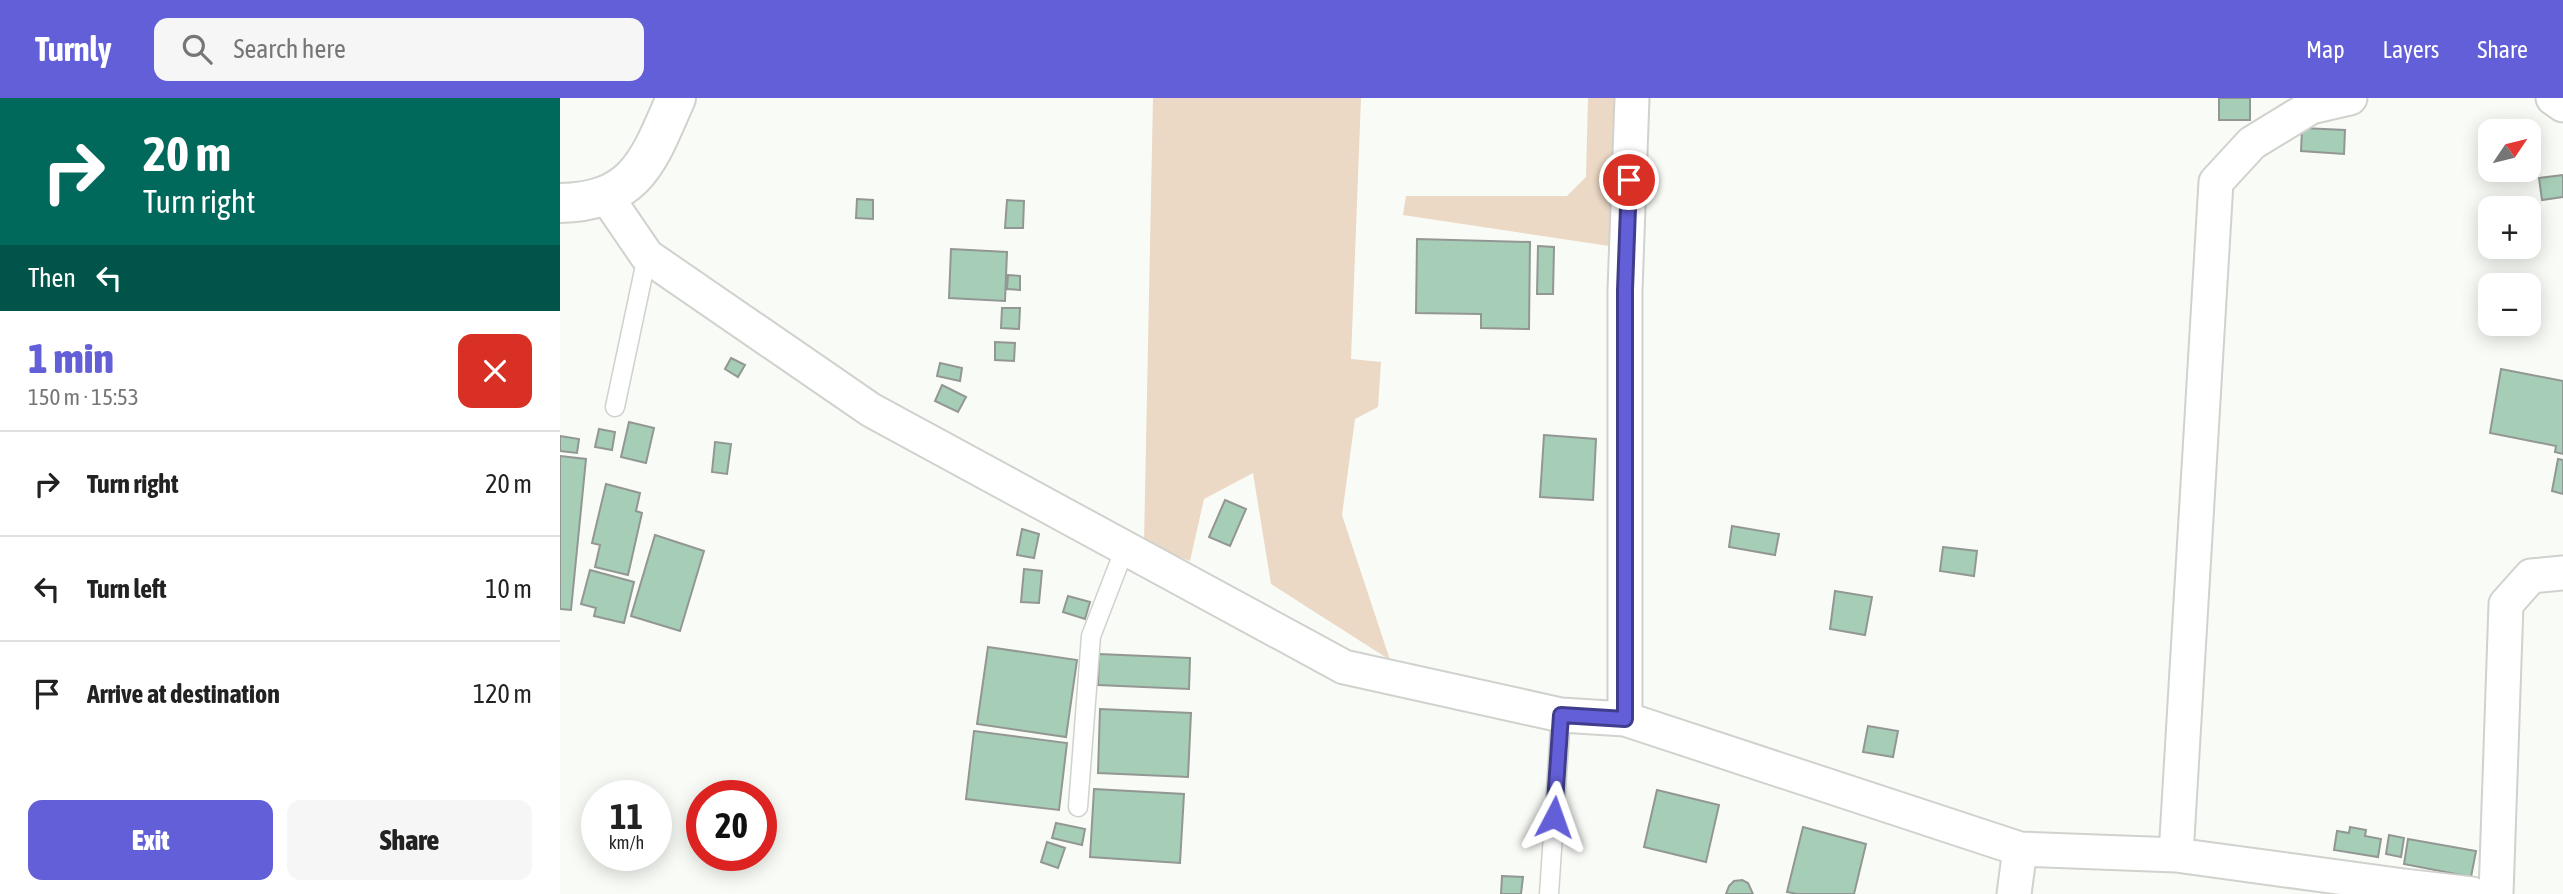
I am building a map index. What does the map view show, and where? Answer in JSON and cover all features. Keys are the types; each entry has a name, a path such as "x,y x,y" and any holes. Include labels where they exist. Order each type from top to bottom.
{"street":[{"path":"560,204 585,202 606,196 619,190 630,180 649,159 676,98"},
{"path":"1625,719 1625,290 1632,98"},
{"path":"2176,855 2216,182 2252,143 2311,107 2350,98"},
{"path":"2553,98 2563,105"},
{"path":"606,196 648,256 871,410 1344,667 1561,715 1625,719 2020,849 2176,855 2403,890 2472,894"},
{"path":"2496,894 2506,604 2532,576 2563,573"},
{"path":"2014,894 2020,849"}],"lane":[{"path":"615,407 648,256"},
{"path":"1078,807 1091,636 1125,548"},
{"path":"1549,894 1561,715"}],"shaded area":[{"path":"1153,98 1361,98 1351,359 1381,362 1378,407 1355,419 1342,515 1390,660 1271,584 1253,473 1204,499 1190,561 1144,543"},
{"path":"1588,98 1621,98 1616,247 1403,215 1406,196 1567,196 1586,177"}],"building":[{"path":"2219,98 2250,98 2250,120 2219,120"},
{"path":"2302,128 2345,130 2344,154 2301,151"},
{"path":"2563,175 2563,197 2542,200 2541,178"},
{"path":"857,199 873,200 873,219 856,218"},
{"path":"1007,200 1024,201 1023,228 1005,228"},
{"path":"1417,239 1530,242 1529,329 1481,328 1481,314 1416,313"},
{"path":"1538,246 1554,247 1553,294 1537,294"},
{"path":"951,249 1007,252 1005,301 949,298"},
{"path":"1008,275 1020,276 1020,290 1007,289"},
{"path":"1002,308 1020,308 1019,329 1001,328"},
{"path":"995,342 1015,343 1014,361 995,360"},
{"path":"731,358 745,365 738,377 725,369"},
{"path":"940,363 962,368 960,381 937,376"},
{"path":"2501,369 2563,381 2563,454 2555,452 2556,446 2490,433"},
{"path":"942,385 966,397 958,412 935,401"},
{"path":"629,422 654,428 646,463 621,457"},
{"path":"599,429 615,432 612,450 595,447"},
{"path":"1544,435 1596,439 1593,500 1540,497"},
{"path":"560,436 579,439 577,453 560,451"},
{"path":"715,442 731,444 727,474 712,472"},
{"path":"560,456 586,459 571,610 560,609"},
{"path":"2558,459 2563,460 2563,494 2552,491"},
{"path":"606,484 640,493 636,511 642,513 628,575 595,567 600,545 592,543"},
{"path":"1225,500 1246,509 1230,546 1209,537"},
{"path":"1732,526 1779,534 1775,555 1729,547"},
{"path":"1022,529 1039,534 1034,558 1017,555"},
{"path":"655,535 704,551 680,631 631,616"},
{"path":"1943,547 1977,551 1974,576 1940,571"},
{"path":"1024,569 1042,571 1039,603 1021,602"},
{"path":"590,570 634,582 624,623 594,616 596,608 581,604"},
{"path":"1835,591 1872,597 1865,635 1830,629"},
{"path":"1068,596 1090,602 1085,619 1063,612"},
{"path":"988,647 1077,660 1066,737 977,724"},
{"path":"1099,654 1190,658 1189,689 1098,685"},
{"path":"1100,709 1191,713 1188,777 1098,773"},
{"path":"1868,726 1898,731 1893,757 1863,752"},
{"path":"974,731 1067,743 1059,810 966,799"},
{"path":"1094,789 1184,794 1180,863 1090,857"},
{"path":"1657,790 1719,805 1706,862 1644,847"},
{"path":"1056,823 1085,829 1082,845 1052,838"},
{"path":"1803,827 1866,844 1854,894 1787,892"},
{"path":"2350,827 2366,830 2365,836 2381,839 2378,857 2334,850 2337,831 2349,833"},
{"path":"2389,835 2404,838 2401,857 2386,854"},
{"path":"2408,839 2476,851 2471,877 2404,864"},
{"path":"1047,842 1065,848 1058,868 1041,862"},
{"path":"1502,876 1523,877 1521,894 1501,894"},
{"path":"1742,880 1748,883 1753,894 1726,894 1734,881"}],"route":[{"path":"1554,817 1561,715 1625,719 1625,290 1629,180"}]}
